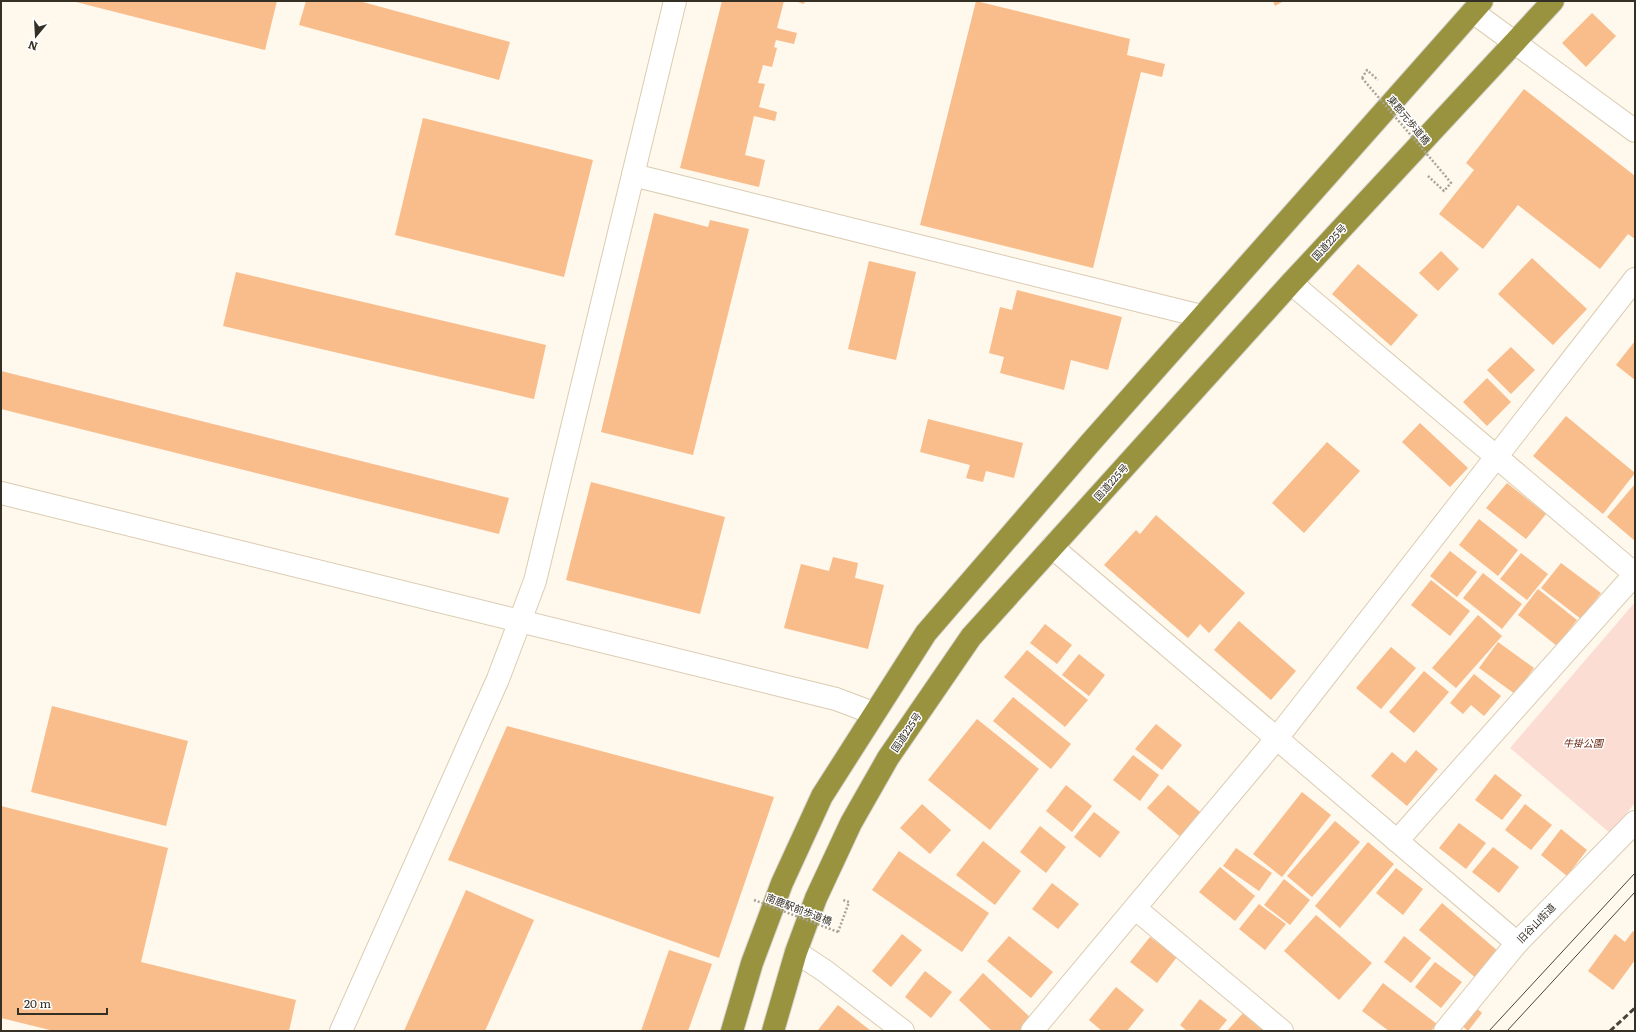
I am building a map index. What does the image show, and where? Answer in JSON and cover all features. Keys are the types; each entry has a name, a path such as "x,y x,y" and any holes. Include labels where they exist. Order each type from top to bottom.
{"highway":[{"name":"国道225号","path":"773,1031 796,952 816,898 852,824 888,758 971,637 1291,283 1552,1"},
{"path":"732,1031 752,963 782,883 822,796 873,713 926,633 1021,520 1201,316 1478,7"}],"street":[{"path":"341,1031 498,679 535,581 675,1"},
{"path":"1478,7 1514,43 1635,131"},
{"path":"633,175 1201,316"},
{"path":"1032,1031 1136,909 1277,738 1635,279"},
{"path":"1291,283 1635,574 1398,841"},
{"path":"1,493 836,699 873,713"},
{"path":"1052,547 1517,943"},
{"name":"旧谷山街道","path":"1445,1031 1517,943 1635,822"},
{"path":"1136,909 1282,1031"},
{"path":"796,952 824,971 903,1031"}],"path":[{"name":"東郡元歩道橋","path":"1381,83 1367,70 1362,78 1451,183 1444,191 1428,175"},
{"name":"南鹿駅前歩道橋","path":"754,900 838,932 849,902"}],"green space":[{"name":"牛掛公園","path":"1635,602 1635,803 1610,833 1510,748"}],"building":[{"path":"72,1 277,1 265,50"},
{"path":"306,1 359,1 510,42 499,80 299,25"},
{"path":"722,1 784,1 777,28 797,33 794,44 776,40 774,47 777,48 772,67 763,65 758,83 765,84 759,107 777,112 775,121 754,116 745,155 765,160 759,187 680,168"},
{"path":"794,1 805,1 804,4"},
{"path":"976,1 1130,39 1127,55 1165,64 1162,77 1141,72 1093,268 920,225"},
{"path":"1273,1 1284,1 1275,6"},
{"path":"1592,13 1616,36 1586,67 1562,43"},
{"path":"1524,89 1635,176 1635,239 1628,234 1600,269 1518,205 1483,249 1439,214 1474,170 1466,163"},
{"path":"423,118 593,160 564,277 395,235"},
{"path":"654,213 708,227 710,220 749,229 693,455 601,432"},
{"path":"1441,251 1459,269 1438,291 1419,273"},
{"path":"1532,258 1587,309 1553,345 1498,294"},
{"path":"869,261 916,272 896,360 848,349"},
{"path":"1358,264 1418,315 1391,346 1332,294"},
{"path":"236,272 546,345 534,399 223,326"},
{"path":"1017,290 1122,317 1108,370 1071,360 1064,390 1000,373 1004,357 989,353 1000,307 1012,310"},
{"path":"1635,341 1635,380 1616,365"},
{"path":"1511,347 1535,370 1511,394 1487,370"},
{"path":"1,371 509,498 499,534 1,409"},
{"path":"1487,378 1511,402 1487,426 1463,402"},
{"path":"1566,416 1635,473 1603,514 1533,456"},
{"path":"928,419 1023,443 1014,478 986,471 983,482 966,478 970,465 920,452"},
{"path":"1420,423 1468,468 1450,487 1402,442"},
{"path":"1327,442 1360,471 1304,533 1272,503"},
{"path":"591,482 725,517 700,614 566,580"},
{"path":"1507,483 1546,514 1526,539 1486,508"},
{"path":"1635,484 1635,541 1607,517"},
{"path":"1156,515 1245,593 1209,633 1200,624 1188,638 1104,565 1136,530 1140,534"},
{"path":"1479,519 1518,550 1498,576 1459,545"},
{"path":"1450,551 1477,572 1457,597 1430,576"},
{"path":"1521,553 1548,574 1527,600 1500,579"},
{"path":"833,557 858,563 855,578 884,585 868,649 784,628 801,564 829,571"},
{"path":"1561,563 1601,593 1581,619 1541,588"},
{"path":"1483,573 1522,604 1502,629 1463,598"},
{"path":"1431,580 1470,611 1450,636 1411,605"},
{"path":"1538,589 1577,620 1557,646 1518,615"},
{"path":"1478,615 1502,636 1456,688 1432,668"},
{"path":"1239,621 1296,671 1271,700 1214,650"},
{"path":"1045,624 1072,645 1057,664 1030,643"},
{"path":"1498,642 1534,668 1515,694 1479,668"},
{"path":"1391,647 1416,668 1381,709 1356,688"},
{"path":"1027,650 1088,700 1065,727 1004,677"},
{"path":"1079,654 1105,675 1089,696 1062,675"},
{"path":"1424,671 1449,692 1414,733 1389,712"},
{"path":"1474,674 1501,696 1484,716 1471,705 1463,714 1450,703"},
{"path":"1013,697 1071,744 1051,769 993,721"},
{"path":"52,706 188,741 166,826 31,792"},
{"path":"977,719 1039,769 990,830 928,780"},
{"path":"1156,724 1182,745 1162,770 1135,749"},
{"path":"507,726 774,797 719,958 448,860"},
{"path":"1416,750 1438,769 1407,806 1371,776 1392,752 1405,763"},
{"path":"1133,755 1159,775 1140,801 1113,780"},
{"path":"1495,774 1522,795 1502,820 1475,800"},
{"path":"1066,785 1092,806 1072,832 1046,811"},
{"path":"1168,785 1205,816 1184,840 1147,808"},
{"path":"1302,792 1331,815 1282,877 1253,854"},
{"path":"922,804 951,830 930,854 900,828"},
{"path":"1525,804 1552,825 1531,850 1505,830"},
{"path":"1,806 168,848 141,962 296,1000 289,1031 54,1031 1,1018"},
{"path":"1094,812 1120,832 1100,858 1074,837"},
{"path":"1335,821 1360,842 1312,897 1287,876"},
{"path":"1459,823 1486,843 1466,869 1439,848"},
{"path":"1040,826 1066,847 1046,873 1020,852"},
{"path":"1561,829 1587,850 1567,876 1541,855"},
{"path":"983,841 1021,871 995,905 956,875"},
{"path":"1368,842 1394,864 1340,928 1315,906"},
{"path":"1493,847 1519,867 1499,893 1472,872"},
{"path":"1236,848 1272,873 1259,891 1223,866"},
{"path":"899,851 989,913 962,952 872,890"},
{"path":"1220,867 1255,896 1235,921 1199,892"},
{"path":"1396,868 1423,889 1403,915 1376,893"},
{"path":"1284,879 1310,900 1290,925 1264,905"},
{"path":"1052,883 1079,904 1058,929 1032,909"},
{"path":"466,890 534,920 485,1031 404,1031"},
{"path":"1442,903 1499,952 1477,979 1419,930"},
{"path":"1259,904 1286,924 1265,950 1239,929"},
{"path":"1316,915 1372,963 1339,1000 1284,951"},
{"path":"1633,931 1635,933 1635,960 1613,990 1588,971 1615,934 1625,942"},
{"path":"902,934 922,950 891,987 872,971"},
{"path":"1009,936 1053,972 1031,998 987,961"},
{"path":"1404,936 1431,958 1411,983 1384,962"},
{"path":"1150,937 1177,957 1157,983 1130,962"},
{"path":"669,950 712,964 688,1031 641,1031"},
{"path":"1435,962 1462,982 1441,1008 1415,987"},
{"path":"925,971 952,992 931,1018 905,997"},
{"path":"983,973 1033,1020 1023,1031 992,1031 959,1000"},
{"path":"1383,983 1437,1024 1431,1031 1389,1031 1362,1011"},
{"path":"1116,987 1144,1010 1127,1031 1102,1031 1089,1020"},
{"path":"1200,999 1227,1020 1218,1031 1187,1031 1180,1025"},
{"path":"838,1005 871,1031 819,1031 818,1030"},
{"path":"1473,1005 1482,1013 1468,1031 1459,1023"},
{"path":"1244,1012 1264,1031 1227,1031"}],"tram line":[{"path":"1489,1031 1635,873"},
{"path":"1507,1031 1635,892"}],"railway":[{"path":"1610,1031 1635,1008"}]}
